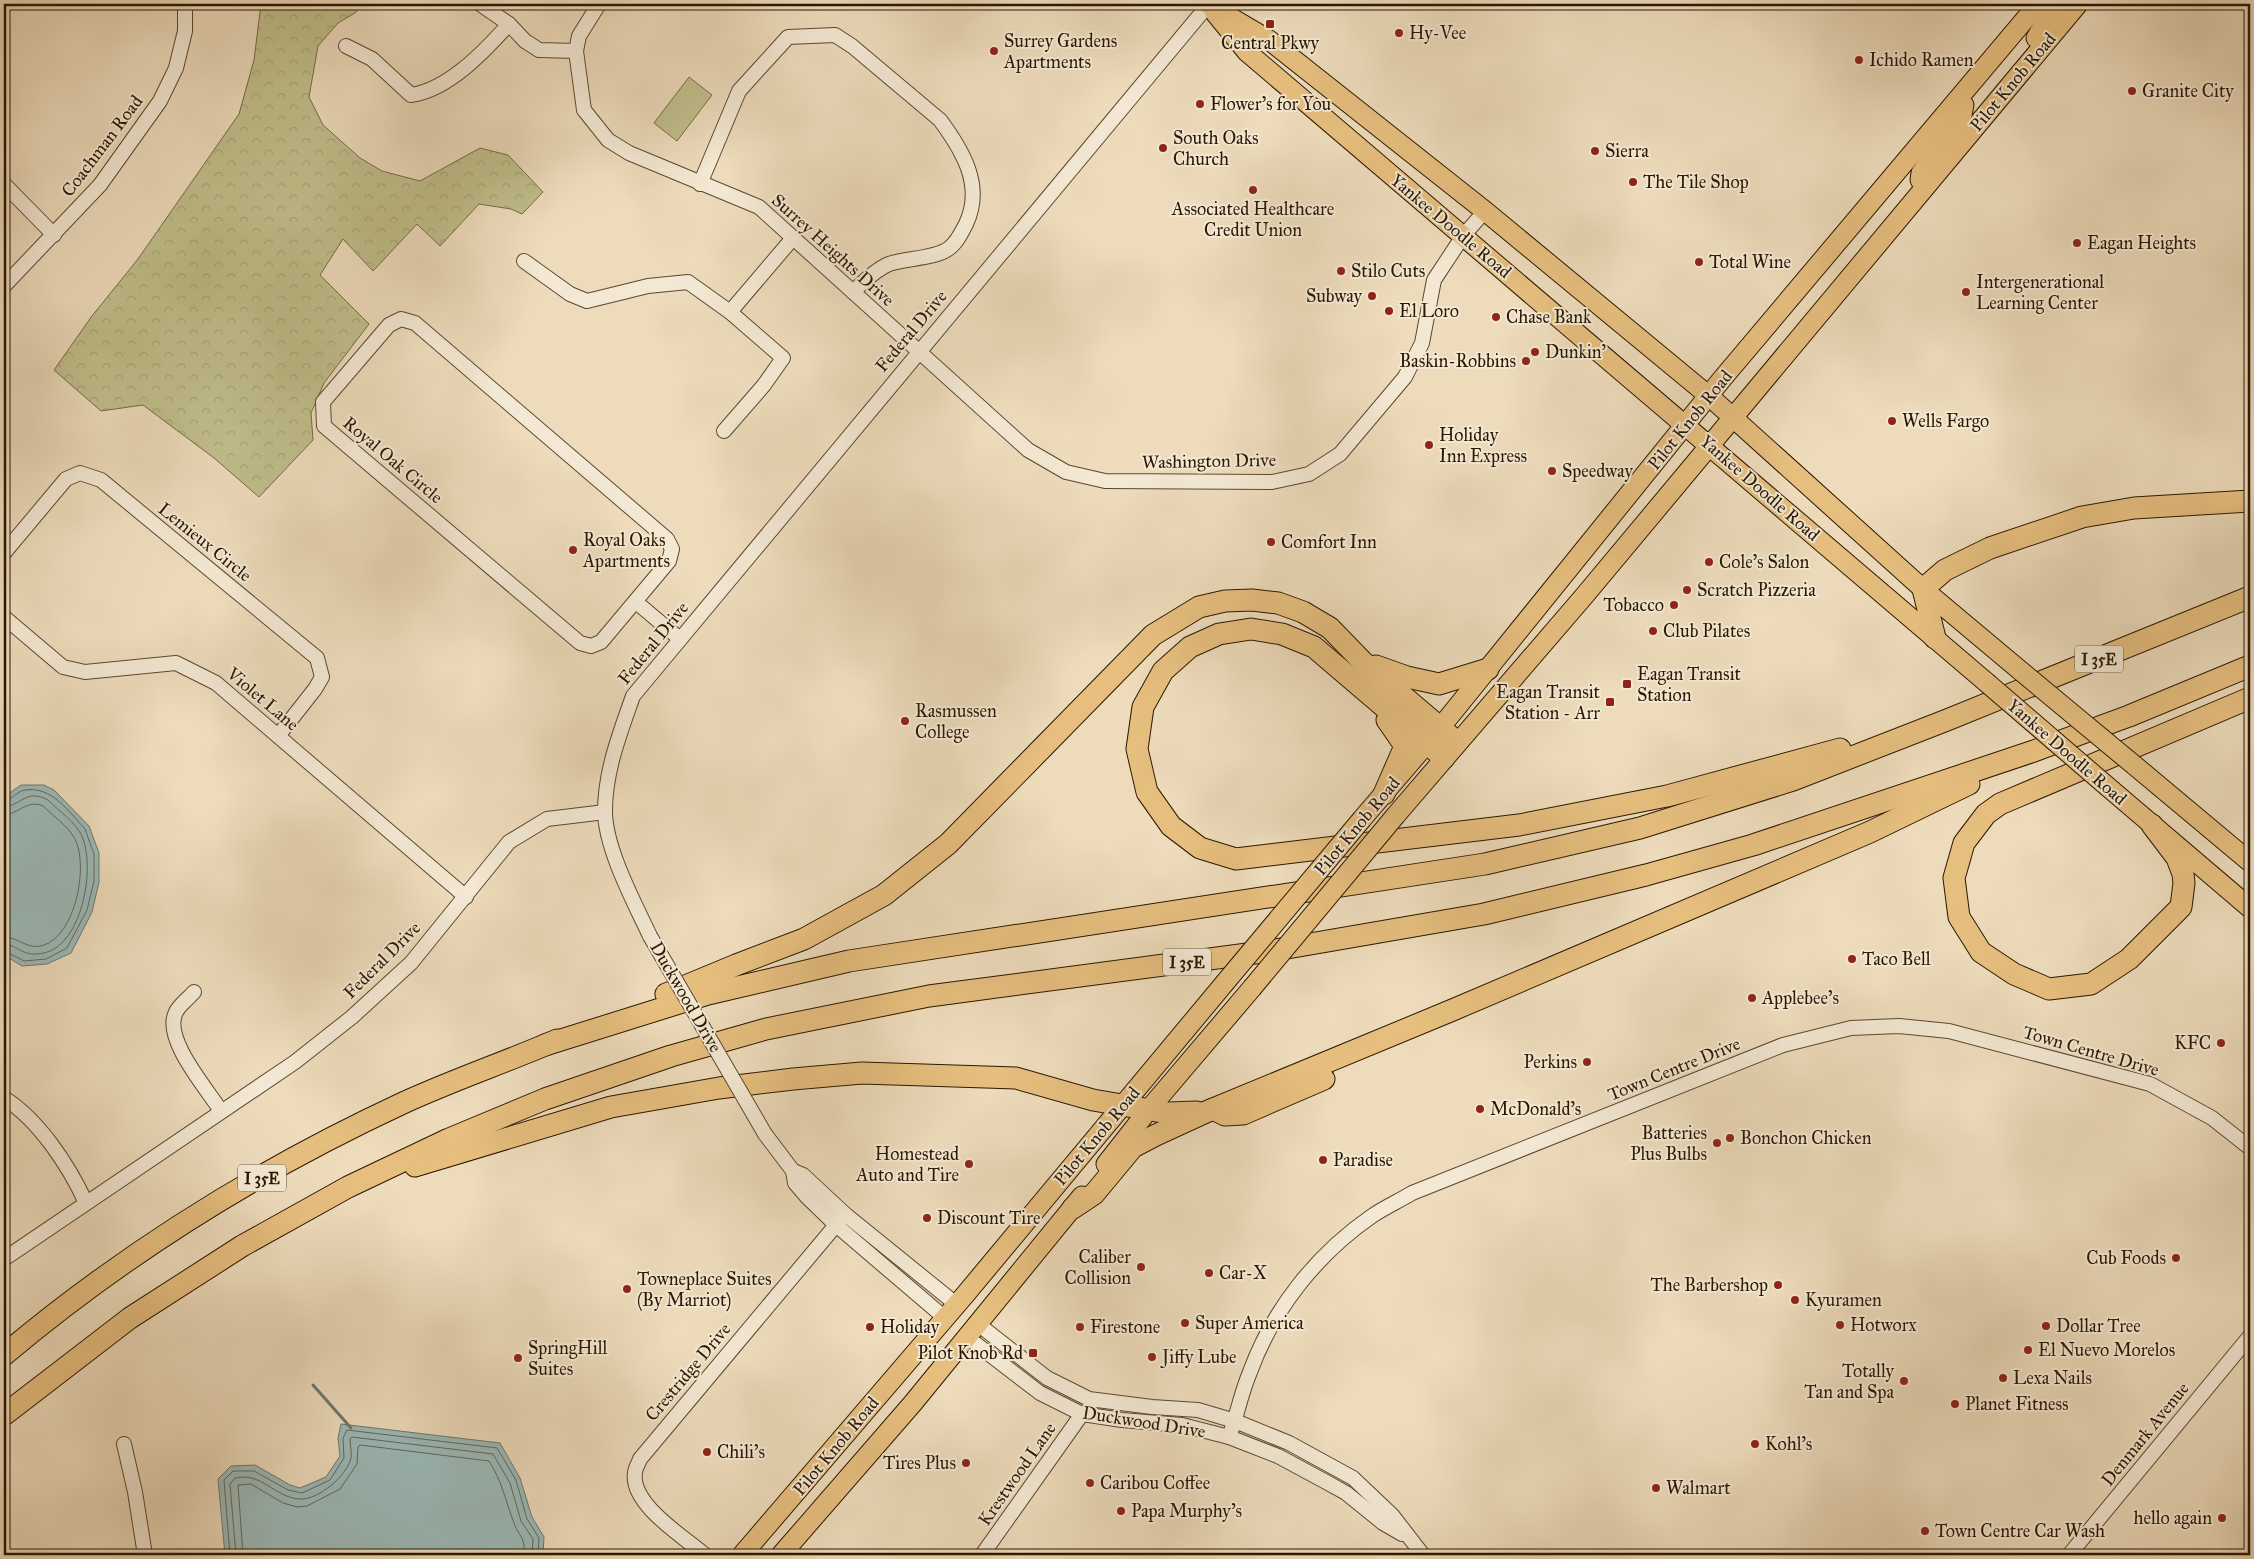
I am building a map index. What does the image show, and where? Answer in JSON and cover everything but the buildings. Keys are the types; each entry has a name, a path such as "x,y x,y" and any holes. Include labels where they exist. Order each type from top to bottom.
{"highway":[{"path":"1935,638 1923,589 1945,570 1990,548 2082,517 2134,508 2250,501"},
{"name":"I 35E","path":"4,1355 45,1320 131,1259 219,1202 310,1150 404,1103 545,1045 708,994 849,961 1485,864 1640,828 1793,780 1947,720 2250,597"},
{"path":"545,1045 736,965 804,940 884,895 948,844 1153,635 1199,607 1225,601 1252,600 1278,603 1303,612 1330,628 1433,736"},
{"path":"1451,750 1433,736 1368,694 1314,647 1282,634 1251,629 1219,634 1190,647 1163,671 1143,707 1137,749 1147,792 1171,826 1200,848 1236,858 1519,825 1667,796 1947,720"},
{"path":"1363,662 1407,677 1439,684 1488,669"},
{"name":"I 35E","path":"4,1415 130,1318 242,1246 348,1187 449,1139 545,1099 671,1056 766,1029 929,996 1270,951 1484,914 1646,875 1753,844 2034,751 2129,716 2250,666"},
{"path":"1368,694 1405,746 1384,794"},
{"path":"2152,825 2177,858 2184,874 2181,907 2129,959 2091,984 2049,989 2014,974 1981,952 1959,917 1954,878 1964,843 1986,814 2010,800 2250,698"},
{"path":"1073,1208 1094,1194 1133,1147 1210,1110 1464,1005 1870,832 1912,813 2034,751"},
{"path":"348,1187 611,1107 793,1079 862,1073 1016,1078 1093,1100 1122,1105 1168,1112 1210,1110"}],"main road":[{"name":"Yankee Doodle Road","path":"1208,4 1269,40 1485,212 1709,396 1923,589 2250,862"},
{"name":"Yankee Doodle Road","path":"1208,4 1247,52 1687,425 2250,908"},
{"name":"Pilot Knob Road","path":"742,1555 950,1311 1433,736 1709,396 1967,91 2038,4"},
{"name":"Pilot Knob Road","path":"1967,138 1988,100 2027,51 2056,4"},
{"name":"Pilot Knob Road","path":"781,1555 972,1331 1073,1208 1150,1108 1451,750 1585,596 2078,4"},
{"name":"Pilot Knob Road","path":"1925,188 1920,180 1921,173 1962,115 1967,91"},
{"name":"Duckwood Drive","path":"950,1311 972,1331"}],"street":[{"name":"Coachman Road","path":"4,286 100,185 160,101 176,68 185,31 185,4"},
{"path":"480,4 509,24 525,41 539,50 576,51"},
{"name":"Surrey Heights Drive","path":"599,4 579,36 576,51 584,110 608,140 629,153 759,207 919,351"},
{"name":"Federal Drive","path":"4,1259 296,1062 352,1017 411,963 509,842 547,819 605,812 612,756 633,696 1208,4"},
{"path":"346,46 372,59 411,95 423,93 480,57 509,24"},
{"path":"700,184 739,91 788,37 835,35 852,46 940,120 960,149 972,180 972,210 962,232 948,249 914,260 889,264 853,292"},
{"path":"4,184 54,235"},
{"name":"Washington Drive","path":"919,351 1028,450 1066,472 1106,481 1272,482 1309,474 1340,454 1405,377 1422,343 1434,280 1463,236 1485,212"},
{"path":"730,312 793,238"},
{"path":"524,261 570,294 587,301 648,286 688,282 730,312 783,358 764,385 724,430"},
{"name":"Royal Oak Circle","path":"401,320 414,323 667,539 672,549 669,561 636,602 601,642 591,646 580,643 324,426 323,402 389,325 401,320"},
{"name":"Lemieux Circle","path":"4,553 66,478 80,473 101,480 317,658 322,677 315,689 278,736"},
{"path":"636,602 680,639"},
{"name":"Violet Lane","path":"4,617 63,667 85,672 176,663 216,683 466,897"},
{"name":"Duckwood Drive","path":"605,812 619,870 650,936 765,1134 793,1171 795,1183 838,1222 950,1311"},
{"path":"194,992 175,1012 173,1031 178,1047 221,1111"},
{"name":"Town Centre Drive","path":"1229,1437 1250,1372 1271,1326 1294,1291 1337,1244 1373,1216 1412,1193 1783,1045 1851,1028 1899,1026 1949,1031 2150,1084 2212,1118 2250,1148"},
{"path":"4,1098 34,1123 76,1181 86,1203"},
{"name":"Duckwood Drive","path":"793,1171 803,1175 950,1311"},
{"name":"Crestridge Drive","path":"705,1555 652,1511 642,1500 636,1486 635,1473 640,1458 838,1222"},
{"name":"Duckwood Drive","path":"972,1331 1047,1378 1089,1399 1152,1407 1198,1410 1235,1421 1289,1443 1352,1478 1392,1515 1423,1555"},
{"name":"Duckwood Drive","path":"972,1331 1040,1393 1082,1414 1122,1420 1182,1425 1229,1437 1278,1456 1328,1482 1346,1493 1383,1523 1409,1538"},
{"name":"Denmark Avenue","path":"2069,1555 2250,1336"},
{"name":"Krestwood Lane","path":"982,1555 1082,1414"},
{"path":"124,1444 135,1492 145,1555"}],"green space":[{"path":"261,4 363,4 355,13 338,23 318,46 309,97 323,125 360,158 382,171 420,181 480,148 508,155 543,192 522,214 511,209 479,204 440,246 417,224 373,271 343,239 320,275 369,324 324,383 311,413 313,440 259,497 214,458 143,405 101,411 54,370 92,316 138,259 239,114 254,60"},
{"path":"689,77 712,95 677,141 654,123"}],"water":[{"path":"21,785 44,785 54,790 89,826 99,853 99,882 92,912 71,953 47,964 22,966 4,955 4,797"},
{"path":"341,1424 500,1443 520,1478 532,1517 544,1537 543,1555 225,1555 218,1479 231,1466 255,1465 290,1485 300,1488 326,1477 340,1456 338,1438"}],"waterway":[{"path":"313,1385 351,1428"}],"place":[{"name":"Central Pkwy","path":"1270,24"},
{"name":"Hy-Vee","path":"1399,33"},
{"name":"Surrey Gardens Apartments","path":"994,51"},
{"name":"Ichido Ramen","path":"1859,60"},
{"name":"Granite City","path":"2132,91"},
{"name":"Flower's for You","path":"1200,104"},
{"name":"South Oaks Church","path":"1163,148"},
{"name":"Sierra","path":"1595,151"},
{"name":"The Tile Shop","path":"1633,182"},
{"name":"Associated Healthcare Credit Union","path":"1253,190"},
{"name":"Eagan Heights","path":"2077,243"},
{"name":"Total Wine","path":"1699,262"},
{"name":"Stilo Cuts","path":"1341,271"},
{"name":"Intergenerational Learning Center","path":"1966,292"},
{"name":"Subway","path":"1372,296"},
{"name":"El Loro","path":"1389,311"},
{"name":"Chase Bank","path":"1496,317"},
{"name":"Dunkin'","path":"1535,352"},
{"name":"Baskin-Robbins","path":"1526,361"},
{"name":"Wells Fargo","path":"1892,421"},
{"name":"Holiday Inn Express","path":"1429,445"},
{"name":"Speedway","path":"1552,471"},
{"name":"Comfort Inn","path":"1271,542"},
{"name":"Royal Oaks Apartments","path":"573,550"},
{"name":"Cole's Salon","path":"1709,562"},
{"name":"Scratch Pizzeria","path":"1687,590"},
{"name":"Tobacco","path":"1674,605"},
{"name":"Club Pilates","path":"1653,631"},
{"name":"Eagan Transit Station","path":"1627,684"},
{"name":"Eagan Transit Station - Arr","path":"1610,702"},
{"name":"Rasmussen College","path":"905,721"},
{"name":"Taco Bell","path":"1852,959"},
{"name":"Applebee's","path":"1752,998"},
{"name":"KFC","path":"2221,1043"},
{"name":"Perkins","path":"1587,1062"},
{"name":"McDonald's","path":"1480,1109"},
{"name":"Bonchon Chicken","path":"1730,1138"},
{"name":"Batteries Plus Bulbs","path":"1717,1143"},
{"name":"Paradise","path":"1323,1160"},
{"name":"Homestead Auto and Tire","path":"969,1164"},
{"name":"Discount Tire","path":"927,1218"},
{"name":"Cub Foods","path":"2176,1258"},
{"name":"Caliber Collision","path":"1141,1267"},
{"name":"Car-X","path":"1209,1273"},
{"name":"The Barbershop","path":"1778,1285"},
{"name":"Towneplace Suites (By Marriot)","path":"627,1289"},
{"name":"Kyuramen","path":"1795,1300"},
{"name":"Super America","path":"1185,1323"},
{"name":"Hotworx","path":"1840,1325"},
{"name":"Dollar Tree","path":"2046,1326"},
{"name":"Holiday","path":"870,1327"},
{"name":"Firestone","path":"1080,1327"},
{"name":"El Nuevo Morelos","path":"2028,1350"},
{"name":"Pilot Knob Rd","path":"1033,1353"},
{"name":"Jiffy Lube","path":"1152,1357"},
{"name":"SpringHill Suites","path":"518,1358"},
{"name":"Lexa Nails","path":"2003,1378"},
{"name":"Totally Tan and Spa","path":"1904,1381"},
{"name":"Planet Fitness","path":"1955,1404"},
{"name":"Kohl's","path":"1755,1444"},
{"name":"Chili's","path":"707,1452"},
{"name":"Tires Plus","path":"966,1463"},
{"name":"Caribou Coffee","path":"1090,1483"},
{"name":"Walmart","path":"1656,1488"},
{"name":"Papa Murphy's","path":"1121,1511"},
{"name":"hello again","path":"2222,1518"},
{"name":"Town Centre Car Wash","path":"1925,1531"}]}
